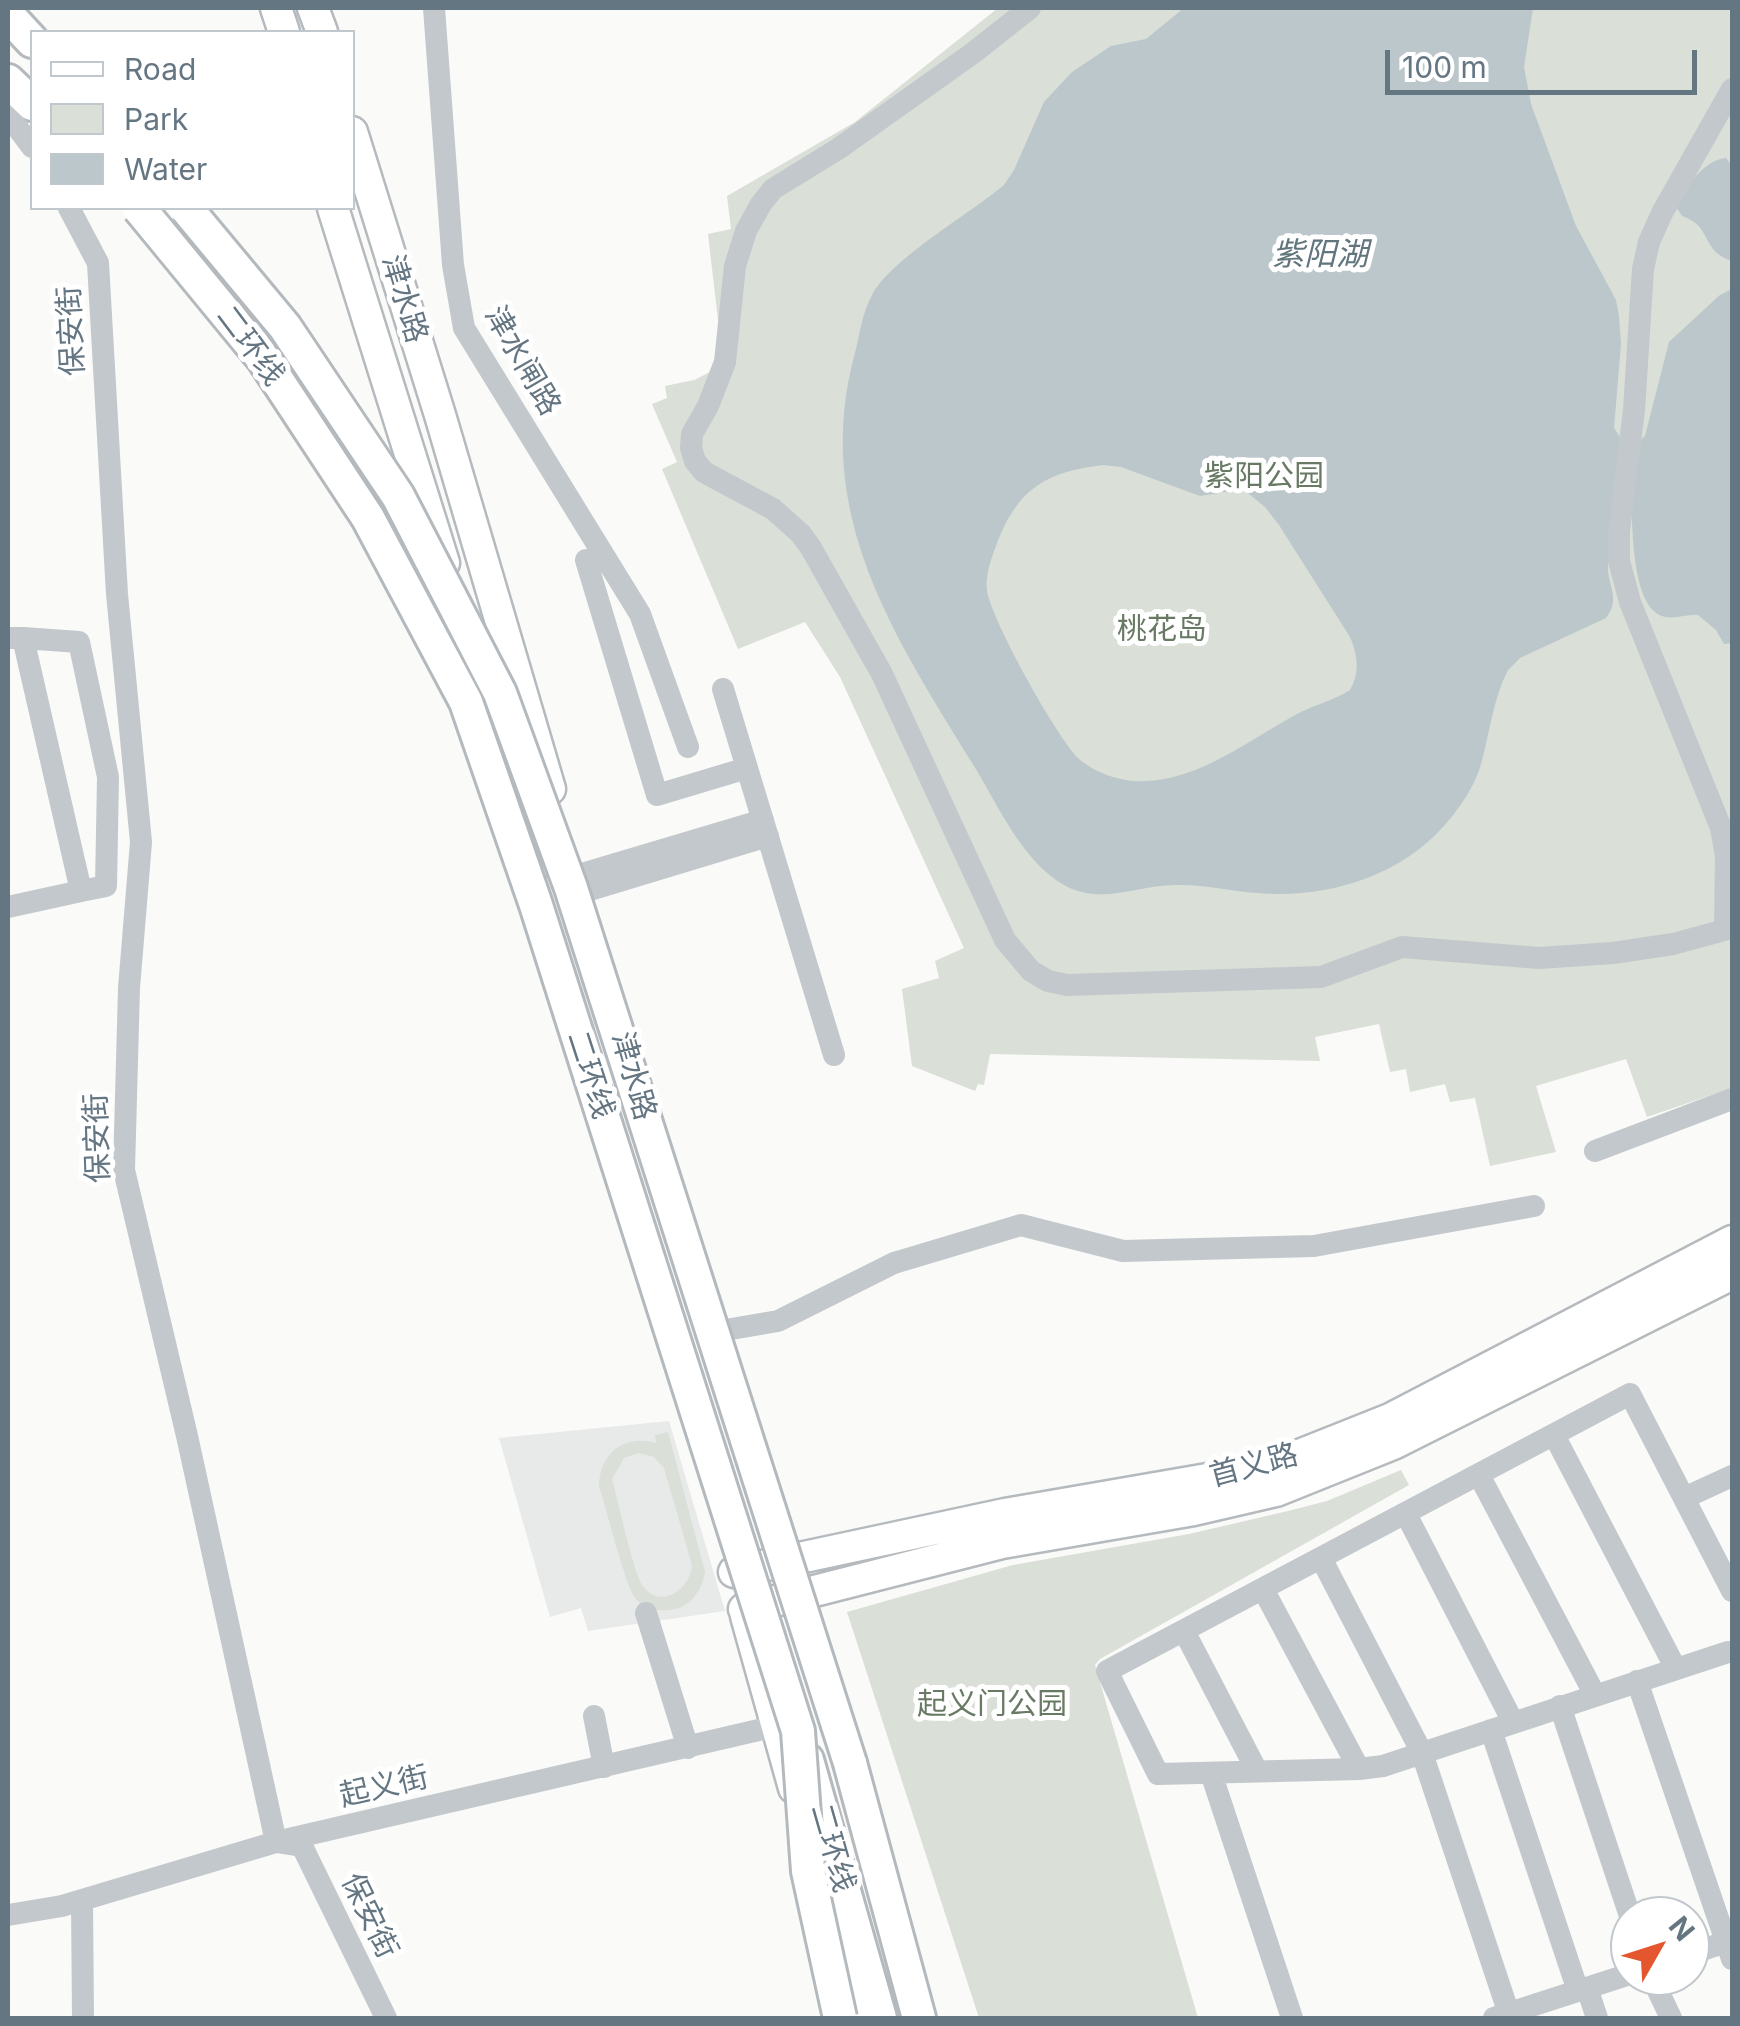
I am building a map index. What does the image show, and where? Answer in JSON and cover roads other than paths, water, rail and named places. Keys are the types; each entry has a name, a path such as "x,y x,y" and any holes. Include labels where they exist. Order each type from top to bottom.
{"highway":[{"path":"8,15 30,40"},
{"path":"8,81 30,102"},
{"name":"二环线","path":"141,210 264,360 368,518 466,702 536,905 787,1728 880,2018"},
{"name":"二环线","path":"188,210 285,327 398,496 500,693 583,926 850,1762 918,2018"},
{"path":"787,1728 808,1870 840,2018"},
{"path":"878,1872 941,2018"}],"main road":[{"name":"津水路","path":"355,142 440,415 785,1600 918,2018"},
{"name":"津水路","path":"334,210 524,818 744,1609 787,1728 861,2018"},
{"name":"首义路","path":"734,1572 1005,1514 1248,1472 1298,1456 1390,1418 1732,1241"},
{"name":"首义路","path":"744,1609 1002,1543 1236,1502 1276,1491 1376,1452 1732,1274"}],"street":[{"name":"津水闸路","path":"434,8 453,266 464,328 623,585 656,652 688,747"},
{"path":"1030,8 973,54 765,197 737,255 725,362 692,434 690,448 704,472 773,509 811,548 882,674 986,904 1014,954 1040,976 1068,984 1300,979 1339,972 1396,948 1539,958 1645,949 1729,929 1729,848 1622,576 1619,549 1640,290 1649,242 1732,89"},
{"path":"8,115 30,143"},
{"name":"保安街","path":"69,210 98,264 117,594 142,842 129,988 124,1170 276,1842 302,1846 386,2018"},
{"path":"586,560 657,795 747,768"},
{"path":"8,906 106,886 108,778 79,642 15,638 81,891"},
{"path":"724,689 834,1055"},
{"path":"577,884 765,828"},
{"path":"1595,1151 1732,1100"},
{"path":"708,1333 778,1321 894,1263 1022,1226 1123,1251 1314,1246 1534,1206"},
{"path":"1731,1652 1383,1766 1359,1769 1158,1774 1107,1672 1630,1394 1732,1591"},
{"path":"1554,1434 1676,1669"},
{"path":"1479,1474 1595,1695"},
{"path":"1684,1498 1732,1476"},
{"path":"1406,1514 1502,1726 1582,1990 1597,2018"},
{"path":"1322,1558 1422,1753 1502,2016 1610,1981"},
{"path":"1263,1589 1359,1769"},
{"path":"646,1613 688,1748"},
{"path":"1184,1630 1257,1772"},
{"path":"1638,1681 1730,1947"},
{"path":"1560,1706 1623,1896"},
{"path":"594,1716 604,1768"},
{"name":"起义街","path":"8,1916 82,1901 276,1842 787,1728"},
{"path":"1212,1773 1292,2018"},
{"path":"82,1901 83,2018"}],"water":[{"name":"紫阳湖","path":"1184,8 1533,8 1524,67 1531,104 1576,226 1616,300 1621,344 1614,428 1622,440 1638,442 1645,436 1669,342 1720,295 1732,289 1732,643 1724,644 1716,630 1698,615 1666,617 1655,612 1646,600 1636,566 1631,500 1609,555 1613,604 1606,618 1520,658 1508,670 1478,772 1465,798 1442,828 1403,860 1357,882 1333,888 1282,894 1175,885 1092,894 1064,885 1049,875 1012,831 915,669 868,570 852,519 844,466 844,411 872,295 896,266 1004,185 1044,102 1072,72 1111,46 1146,39","holes":["1121,467 1200,496 1243,489 1265,507 1350,637 1357,664 1350,690 1179,776 1127,780 1097,771 1078,758 1055,727 1012,651 991,606 988,574 1004,527 1035,487 1082,468"]},
{"path":"1726,158 1732,166 1732,261 1715,251 1698,226 1682,216 1675,205 1703,169"}],"park label":[{"name":"紫阳公园","path":"1264,477"},
{"name":"桃花岛","path":"1162,630"},
{"name":"起义门公园","path":"992,1705"}]}
